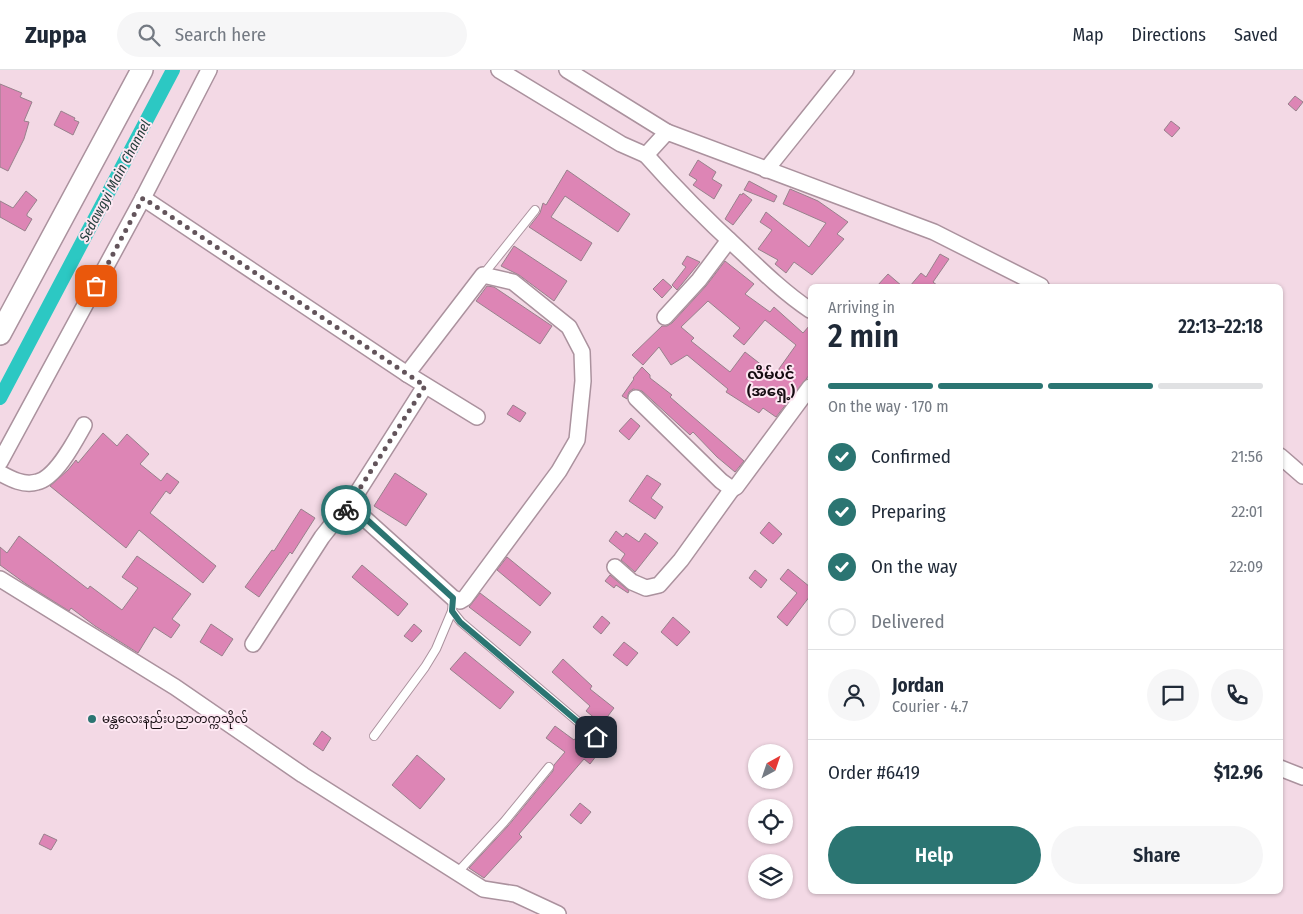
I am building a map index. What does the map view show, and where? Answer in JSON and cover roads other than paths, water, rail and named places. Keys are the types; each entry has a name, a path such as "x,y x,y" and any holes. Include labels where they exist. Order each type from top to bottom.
{"street":[{"path":"0,334 142,70"},
{"path":"0,462 143,198 209,70"},
{"path":"498,70 621,144 646,155 669,181 729,240 773,281 808,308"},
{"path":"567,70 667,132 934,232 1036,284"},
{"path":"766,170 846,70"},
{"path":"646,155 667,132"},
{"path":"143,198 425,386 478,417"},
{"path":"665,317 694,286 729,240"},
{"path":"345,512 364,517 453,605 465,598 559,471 576,440 582,408 582,352 569,327 513,282 483,274 407,374"},
{"path":"253,644 322,537 336,518 345,512 425,386"},
{"path":"615,567 632,582 646,588 659,586 681,560 732,489 736,487 764,451 808,391"},
{"path":"636,398 721,481 732,489"},
{"path":"0,473 16,482 37,483 63,462 84,425"},
{"path":"1283,459 1303,476"},
{"path":"0,579 175,687 303,775 483,889 515,894 558,914"},
{"path":"1283,769 1303,777"}],"lane":[{"path":"483,274 535,210"},
{"path":"374,736 426,667 436,649 453,605"},
{"path":"453,605 460,622 596,737"},
{"path":"457,873 504,822 549,767"}],"waterway":[{"name":"Sedawgyi Main Channel","path":"0,398 173,70"}],"place":[{"name":"မန္တလေးနည်းပညာတက္ကသိုလ်","path":"92,719"}],"district":[{"name":"လိမ်ပင် (အရှေ့)","path":"771,382"}]}
